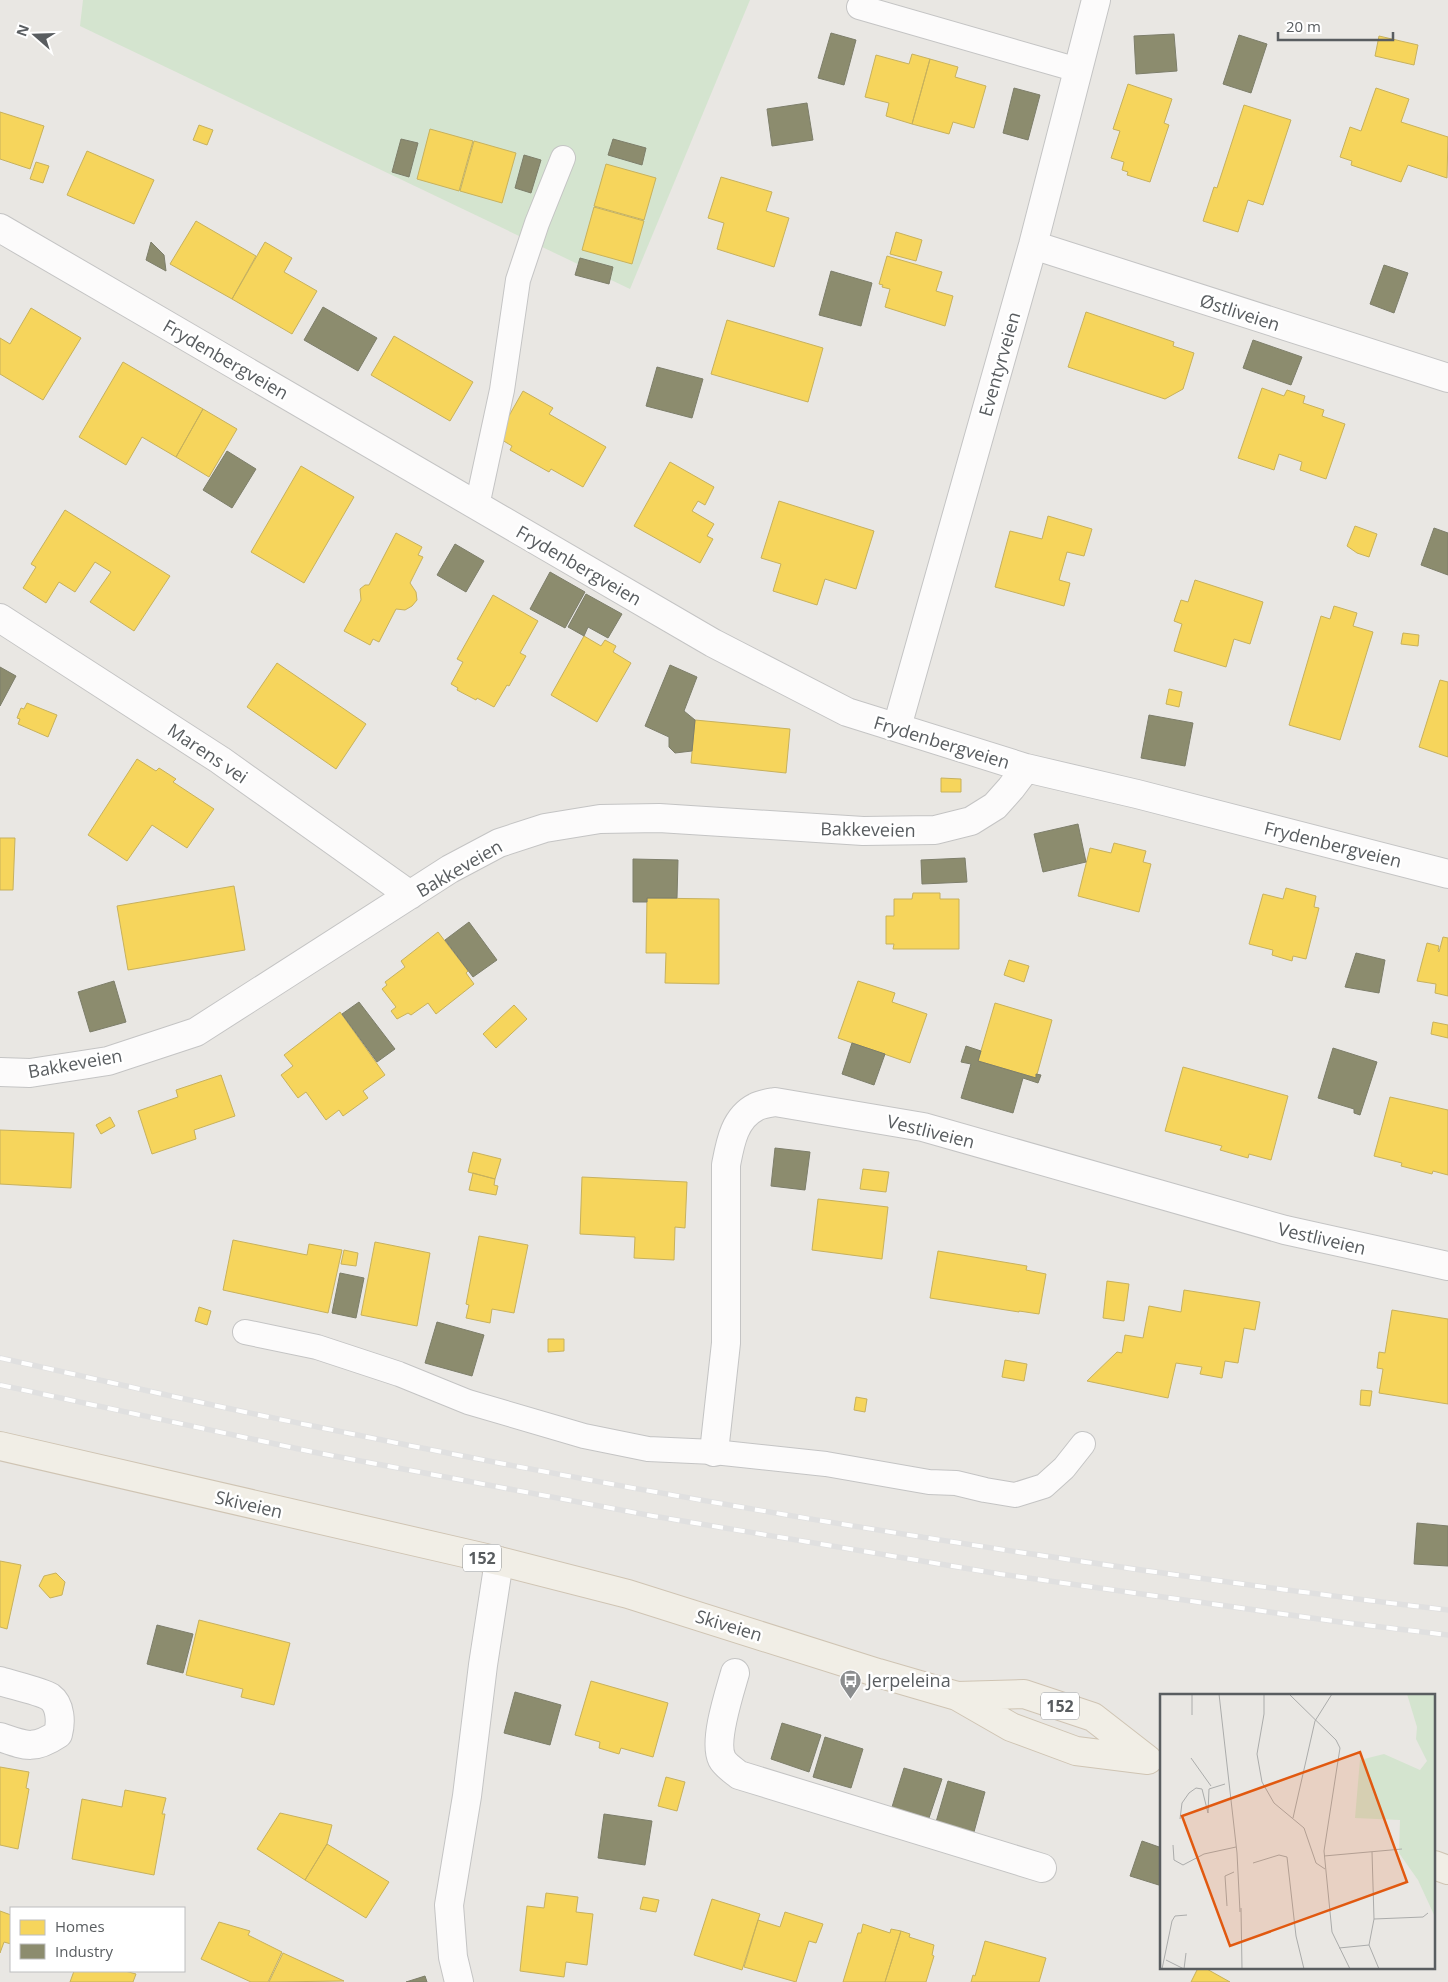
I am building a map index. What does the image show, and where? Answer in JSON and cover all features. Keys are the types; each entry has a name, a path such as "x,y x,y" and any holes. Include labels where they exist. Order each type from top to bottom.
{"main road":[{"name":"Skiveien","path":"0,1446 499,1561 628,1594 957,1696 1011,1728 1076,1752 1155,1763"},
{"name":"Skiveien","path":"957,1696 1024,1694 1093,1717 1155,1763"},
{"path":"1436,1866 1448,1870"}],"street":[{"name":"Eventyrveien","path":"897,727 1033,245 1096,0"},
{"name":"Frydenbergveien","path":"0,228 713,643 847,712 1026,768 1448,874"},
{"name":"Østliveien","path":"1033,245 1448,378"},
{"name":"Marens vei","path":"0,618 220,760 410,895"},
{"name":"Bakkeveien","path":"0,1072 30,1072 108,1061 196,1032 450,868 499,843 544,828 600,819 659,818 863,831 935,830 972,821 994,806 1026,768"},
{"name":"Vestliveien","path":"714,1452 726,1342 726,1165 730,1141 739,1121 755,1107 775,1102 923,1127 1285,1230 1448,1266"},
{"path":"459,1982 454,1957 449,1905 467,1796 483,1665 499,1561"},
{"path":"735,1672 722,1721 719,1741 722,1758 739,1775 1042,1868"},
{"path":"0,1681 50,1697 57,1707 61,1722 58,1734 42,1744 22,1744 0,1737"}],"lane":[{"path":"859,7 1078,70"},
{"path":"477,506 502,390 518,280 537,223 563,158"},
{"path":"245,1332 317,1347 399,1374 468,1402 584,1436 648,1450 714,1452 826,1464 929,1482 956,1483 1015,1495 1044,1486 1064,1468 1083,1444"}],"green space":[{"path":"83,0 750,0 630,289 80,26"}],"building: Homes":[{"path":"1379,36 1418,45 1414,65 1375,56"},
{"path":"912,54 930,59 912,124 886,116 889,103 865,97 876,55 909,64"},
{"path":"930,59 958,67 955,77 986,86 974,128 953,122 949,134 912,124"},
{"path":"1128,84 1172,99 1164,123 1169,125 1150,182 1127,175 1128,172 1122,170 1124,162 1111,158 1120,131 1113,129"},
{"path":"1376,88 1409,99 1401,122 1448,137 1447,178 1408,165 1401,182 1351,165 1352,161 1340,157 1350,127 1361,131"},
{"path":"1244,105 1291,120 1263,205 1248,200 1238,232 1203,221 1214,187 1217,188"},
{"path":"0,112 44,126 30,169 0,159"},
{"path":"199,125 213,130 207,145 193,140"},
{"path":"430,129 473,141 459,191 417,179"},
{"path":"474,141 516,153 502,203 460,191"},
{"path":"87,151 154,180 134,224 67,195"},
{"path":"36,162 49,166 43,183 30,179"},
{"path":"606,164 656,178 644,220 594,206"},
{"path":"721,177 772,192 766,211 789,218 774,267 717,249 724,223 708,218"},
{"path":"594,207 644,221 632,264 582,250"},
{"path":"196,221 256,256 232,299 170,264"},
{"path":"896,232 922,240 916,261 890,254"},
{"path":"265,242 292,258 284,272 317,291 292,334 232,299"},
{"path":"887,256 942,272 936,291 953,296 945,326 885,307 890,289 879,284"},
{"path":"31,308 81,338 43,400 0,374 0,338 10,344"},
{"path":"1086,312 1174,342 1173,346 1194,353 1183,389 1165,399 1068,367"},
{"path":"727,320 823,348 808,402 711,374"},
{"path":"394,336 473,382 450,421 371,375"},
{"path":"123,362 203,409 176,457 142,437 126,465 79,437"},
{"path":"1262,388 1284,396 1287,390 1305,396 1303,403 1324,410 1322,416 1345,424 1326,479 1300,470 1302,462 1279,454 1274,470 1238,458"},
{"path":"523,391 553,408 549,414 606,447 583,487 551,469 549,472 510,450 512,446 497,437"},
{"path":"203,409 237,429 209,477 176,457"},
{"path":"670,462 714,487 705,505 698,501 692,511 714,524 707,536 713,539 700,563 634,526"},
{"path":"301,466 354,497 304,583 251,552"},
{"path":"779,501 874,531 856,589 825,579 817,605 773,591 781,564 761,558"},
{"path":"65,510 170,576 134,631 90,602 111,572 95,562 75,592 59,582 46,603 23,588 36,567 31,564"},
{"path":"1048,516 1092,529 1084,556 1067,552 1059,580 1070,583 1064,606 995,587 1010,531 1042,539"},
{"path":"1355,526 1377,534 1369,557 1357,553 1347,546"},
{"path":"396,533 422,547 418,555 423,557 410,583 416,592 417,600 405,610 396,609 379,642 373,639 370,645 344,631 361,600 360,589 365,585 369,585"},
{"path":"1195,580 1263,602 1250,644 1234,639 1226,667 1174,651 1182,624 1174,621 1181,600 1188,602"},
{"path":"493,595 538,621 520,653 526,656 509,686 507,685 494,707 457,690 458,688 451,684 463,662 457,659"},
{"path":"1334,606 1357,613 1353,626 1373,632 1340,740 1289,725 1321,616 1330,619"},
{"path":"1403,633 1419,635 1418,646 1401,644"},
{"path":"584,636 601,646 605,640 616,646 613,652 631,663 597,722 551,695"},
{"path":"277,663 366,724 336,769 247,707"},
{"path":"1440,680 1448,682 1448,757 1419,747"},
{"path":"1169,689 1182,692 1179,707 1166,704"},
{"path":"27,703 57,715 48,737 18,724 20,719 17,718 21,708 24,709"},
{"path":"695,720 790,729 786,773 691,763"},
{"path":"137,759 156,771 159,768 176,779 173,782 214,809 187,848 152,825 127,861 88,835"},
{"path":"941,778 961,779 961,792 941,792"},
{"path":"0,838 15,838 13,890 0,890"},
{"path":"1114,843 1146,851 1143,862 1151,864 1139,912 1078,896 1090,848 1111,853"},
{"path":"234,886 245,950 128,970 117,906"},
{"path":"1286,888 1316,896 1314,907 1319,908 1306,959 1293,956 1292,961 1272,955 1273,950 1249,944 1263,894 1283,899"},
{"path":"913,893 940,893 940,899 959,899 959,949 893,949 894,944 886,944 886,916 894,916 894,899 912,899"},
{"path":"647,898 719,899 719,984 665,983 666,953 646,953"},
{"path":"438,932 468,971 466,973 474,984 436,1014 428,1003 411,1015 408,1013 397,1019 391,1011 396,1007 382,989 387,985 385,982 405,967 401,961"},
{"path":"1443,937 1448,938 1448,996 1435,993 1436,984 1417,981 1427,943 1439,946 1439,952"},
{"path":"1009,960 1029,966 1024,982 1004,975"},
{"path":"858,981 895,993 892,1002 927,1014 910,1063 838,1038"},
{"path":"995,1003 1052,1020 1036,1078 978,1061"},
{"path":"514,1005 527,1019 496,1048 483,1034"},
{"path":"340,1012 385,1075 363,1091 368,1098 343,1116 339,1110 326,1120 306,1092 298,1098 281,1075 293,1066 284,1055"},
{"path":"1433,1022 1448,1025 1448,1038 1431,1034"},
{"path":"1183,1067 1288,1096 1271,1160 1249,1154 1248,1158 1220,1150 1222,1146 1165,1131"},
{"path":"221,1075 235,1116 194,1130 196,1139 152,1154 138,1111 178,1097 176,1090"},
{"path":"1390,1097 1448,1110 1448,1175 1433,1171 1432,1174 1401,1166 1402,1163 1374,1156"},
{"path":"110,1117 115,1126 101,1134 96,1125"},
{"path":"0,1130 74,1133 71,1188 0,1184"},
{"path":"473,1152 501,1159 495,1179 468,1172"},
{"path":"863,1169 889,1172 886,1192 860,1189"},
{"path":"473,1173 495,1179 494,1185 498,1186 496,1195 469,1190"},
{"path":"582,1177 687,1182 685,1228 675,1227 674,1260 634,1258 635,1237 580,1234"},
{"path":"818,1199 888,1207 882,1259 812,1250"},
{"path":"479,1236 528,1245 514,1313 492,1309 490,1323 466,1318 469,1305 466,1304"},
{"path":"233,1240 307,1255 309,1244 342,1250 328,1313 223,1290"},
{"path":"375,1242 430,1253 417,1326 361,1315"},
{"path":"344,1250 358,1253 356,1266 341,1264"},
{"path":"938,1251 1027,1266 1026,1270 1046,1274 1039,1314 930,1298"},
{"path":"1107,1281 1129,1284 1124,1321 1103,1318"},
{"path":"1184,1290 1260,1302 1255,1330 1244,1328 1238,1363 1225,1361 1222,1378 1200,1374 1202,1367 1176,1363 1168,1398 1087,1381 1117,1352 1122,1353 1125,1335 1143,1338 1149,1306 1181,1312"},
{"path":"199,1307 211,1311 207,1325 195,1321"},
{"path":"1392,1310 1448,1319 1448,1404 1379,1393 1383,1369 1377,1368 1379,1352 1385,1353"},
{"path":"548,1339 564,1339 564,1351 548,1352"},
{"path":"1005,1360 1027,1364 1024,1381 1002,1377"},
{"path":"1361,1390 1372,1391 1370,1406 1360,1405"},
{"path":"856,1397 867,1399 865,1412 854,1410"},
{"path":"0,1561 21,1565 7,1629 0,1627"},
{"path":"56,1573 65,1582 62,1595 50,1598 39,1586 44,1576"},
{"path":"199,1620 290,1643 274,1705 241,1697 243,1689 186,1675"},
{"path":"591,1681 668,1703 653,1757 621,1748 619,1754 599,1748 600,1742 575,1735"},
{"path":"0,1767 29,1772 26,1788 29,1789 18,1849 0,1845"},
{"path":"666,1777 685,1782 677,1811 658,1806"},
{"path":"125,1790 166,1798 154,1875 72,1859 82,1799 122,1807"},
{"path":"280,1813 332,1825 327,1844 305,1880 257,1849"},
{"path":"327,1844 389,1882 366,1918 305,1880"},
{"path":"546,1893 578,1897 576,1912 593,1914 587,1965 566,1962 564,1977 520,1971 527,1906 544,1908"},
{"path":"643,1897 659,1900 656,1912 640,1909"},
{"path":"712,1899 760,1914 742,1970 694,1955"},
{"path":"0,1911 10,1915 10,1944 4,1942 0,1953"},
{"path":"785,1912 823,1924 816,1943 809,1941 796,1982 744,1967 758,1920 780,1927"},
{"path":"219,1922 250,1931 248,1935 282,1952 268,1982 251,1982 201,1959"},
{"path":"863,1924 890,1933 891,1929 901,1931 885,1982 843,1982 858,1933 861,1933"},
{"path":"901,1931 910,1934 909,1937 934,1945 932,1955 934,1956 926,1982 885,1982"},
{"path":"985,1941 1046,1958 1039,1982 971,1982 973,1975 975,1976"},
{"path":"283,1953 344,1981 269,1982"},
{"path":"1197,1970 1209,1970 1230,1982 1191,1982"},
{"path":"74,1972 129,1972 136,1974 133,1982 70,1982"}],"building: Industry":[{"path":"831,33 856,40 844,85 818,78"},
{"path":"1174,34 1177,71 1136,74 1134,36"},
{"path":"1239,35 1267,44 1251,93 1223,84"},
{"path":"1014,88 1040,95 1028,140 1003,133"},
{"path":"807,103 813,140 772,146 767,109"},
{"path":"401,139 418,143 409,177 392,172"},
{"path":"613,139 646,148 642,165 608,155"},
{"path":"524,155 541,160 531,193 515,188"},
{"path":"151,242 164,255 166,271 146,260"},
{"path":"580,258 613,267 609,284 575,275"},
{"path":"1384,265 1408,273 1394,313 1370,304"},
{"path":"831,271 872,283 861,326 819,315"},
{"path":"323,307 377,338 358,371 304,340"},
{"path":"1253,340 1302,357 1291,385 1243,368"},
{"path":"657,367 703,379 692,418 646,406"},
{"path":"227,451 256,469 232,508 203,490"},
{"path":"1434,528 1448,533 1448,575 1421,565"},
{"path":"455,544 484,561 466,592 437,575"},
{"path":"550,572 585,592 565,628 530,609"},
{"path":"586,594 622,614 608,638 588,627 584,636 568,627"},
{"path":"670,665 697,677 684,711 695,720 692,751 675,753 669,747 669,737 645,726"},
{"path":"0,667 16,676 0,706"},
{"path":"1149,715 1193,723 1185,766 1141,758"},
{"path":"1078,824 1086,862 1043,872 1034,834"},
{"path":"965,858 967,882 922,884 921,860"},
{"path":"633,859 678,860 677,898 647,898 647,902 633,902"},
{"path":"469,922 497,960 473,977 445,940"},
{"path":"1356,953 1385,960 1379,993 1345,987"},
{"path":"114,981 126,1022 90,1032 78,992"},
{"path":"359,1002 395,1049 377,1062 342,1014"},
{"path":"852,1043 885,1054 874,1085 842,1074"},
{"path":"966,1046 981,1051 978,1061 1036,1078 1036,1074 1041,1075 1038,1083 1023,1078 1013,1113 961,1098 971,1064 961,1062"},
{"path":"1333,1048 1377,1062 1360,1115 1354,1113 1354,1109 1318,1098"},
{"path":"775,1148 810,1152 805,1190 771,1186"},
{"path":"340,1273 364,1278 356,1318 332,1313"},
{"path":"437,1322 484,1335 472,1376 425,1363"},
{"path":"1417,1523 1448,1526 1448,1566 1414,1564"},
{"path":"157,1625 193,1634 183,1673 147,1664"},
{"path":"515,1692 561,1705 550,1745 504,1733"},
{"path":"782,1723 821,1735 809,1772 771,1759"},
{"path":"825,1737 863,1749 851,1788 813,1777"},
{"path":"904,1768 942,1779 929,1818 892,1807"},
{"path":"948,1781 985,1792 974,1832 936,1822"},
{"path":"604,1814 652,1821 645,1865 598,1858"},
{"path":"1142,1841 1160,1847 1160,1885 1130,1876"},
{"path":"425,1976 427,1982 406,1982"}],"railway":[{"path":"0,1358 318,1427 599,1482 740,1507 1023,1553 1448,1610"},
{"path":"0,1385 313,1452 653,1516 1000,1574 1340,1622 1448,1635"}],"place":[{"name":"Jerpeleina","path":"851,1699"}]}
